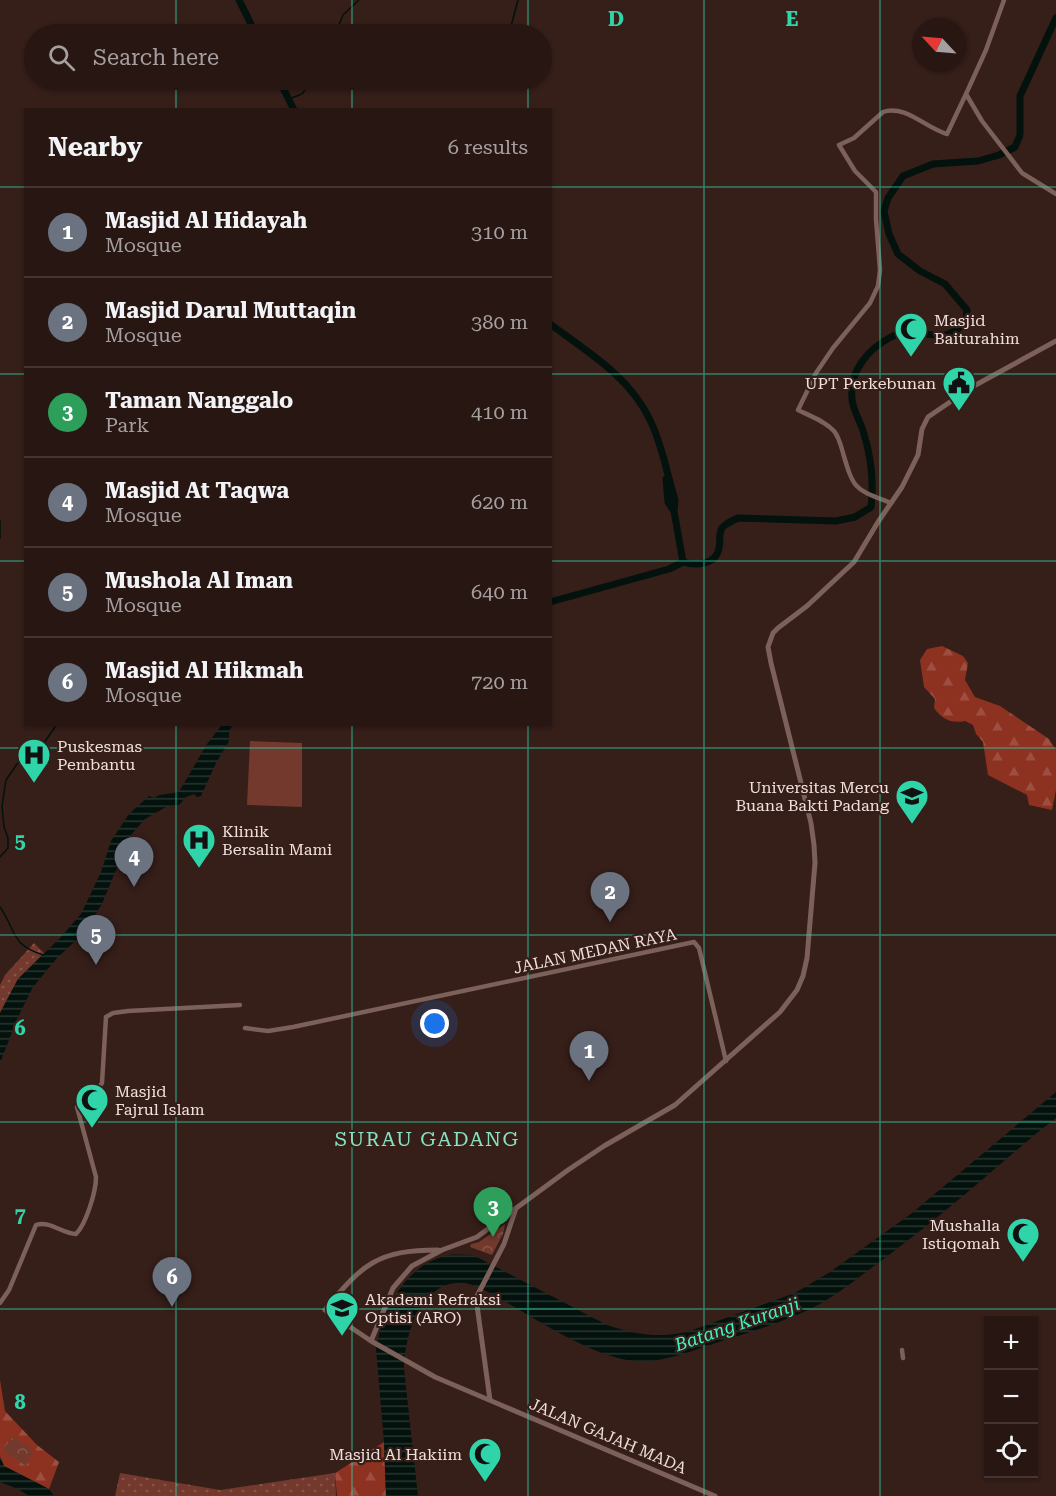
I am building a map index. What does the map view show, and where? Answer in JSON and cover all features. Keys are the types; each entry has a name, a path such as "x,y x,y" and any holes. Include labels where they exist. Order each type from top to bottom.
{"main road":[{"path":"372,1342 393,1288 404,1274 427,1257 473,1240 604,1146 675,1106 780,1012 792,998 803,976 807,958 815,863 814,845 811,823 774,680 769,653 770,641 778,628 807,606 854,562 902,487 918,455 922,429 928,417 972,387 1056,341"},
{"path":"490,1400 476,1298 504,1244 516,1207"},
{"path":"427,1257 426,1250 442,1250"},
{"name":"JALAN GAJAH MADA","path":"426,1250 388,1255 366,1266 345,1285 325,1310 372,1342 435,1377 711,1495"}],"street":[{"path":"891,503 855,485 850,479 842,447 834,431 798,410 816,373 832,348 870,303 878,286 880,270 876,192 855,171 839,145 854,138 888,110 912,116 946,134 986,50 1004,0"},
{"path":"966,94 982,121 1026,176 1056,195"},
{"name":"JALAN MEDAN RAYA","path":"245,1028 270,1031 694,942 698,944 726,1061"},
{"path":"0,1303 9,1290 36,1225 44,1223 72,1234 76,1234 81,1229 96,1180 92,1159 77,1114 77,1106 102,1083 106,1017 113,1013 128,1011 240,1005"},
{"path":"902,1350 903,1358"}],"green space":[{"path":"942,646 963,656 968,663 965,680 975,697 1000,706 1049,739 1056,750 1056,790 1052,810 1029,805 1027,795 988,775 983,742 976,734 973,725 965,721 947,720 934,708 935,699 924,687 920,660 927,649"},
{"path":"250,741 302,743 302,807 247,805"},
{"path":"34,943 44,953 18,979 0,1013 0,985 5,975"},
{"path":"505,1224 503,1234 492,1255 470,1247 471,1244 479,1242"},
{"path":"0,1380 5,1411 37,1445 59,1462 49,1489 4,1466 0,1457"},
{"path":"13,1437 33,1450 26,1466 2,1450"},
{"path":"384,1442 386,1496 337,1496 335,1473"},
{"path":"120,1473 220,1490 335,1473 336,1496 115,1496"}],"water":[{"path":"221,726 232,726 229,731 229,741 201,796 197,797 194,794 186,797 179,805 166,807 145,819 130,836 102,904 82,935 57,958 33,987 17,1019 0,1063 0,1013 18,979 81,914 101,872 111,841 129,814 149,796 154,798 180,790 207,744"},
{"path":"1056,1092 1056,1118 937,1218 839,1292 792,1317 670,1358 633,1361 596,1350 557,1332 476,1286 465,1283 450,1284 437,1290 418,1311 405,1355 404,1369 418,1496 386,1496 376,1349 384,1319 391,1304 408,1278 420,1268 449,1255 473,1255 607,1325 647,1334 667,1335 687,1332 795,1293 830,1272 912,1213"},
{"path":"0,1457 4,1466 49,1489 54,1496 29,1496 0,1482"}],"waterway":[{"path":"239,0 251,24"},
{"path":"339,24 343,15 359,0"},
{"path":"512,24 518,0"},
{"name":"Batang Kuranji","path":"552,601 669,569 683,562 699,564 710,561 717,554 722,528 738,518 836,521 855,517 871,507 870,461 852,399 857,370 875,348 891,337 911,332 948,334 965,324 967,310 945,284 920,271 898,254 889,234 884,211 888,198 903,176 933,164 978,161 999,155 1015,147 1020,135 1020,96 1056,18"},
{"path":"284,90 293,108"},
{"path":"289,99 302,94 305,90"},
{"path":"552,325 607,366 642,405 658,439 675,500 674,511 683,562"},
{"path":"666,479 668,502 674,511"},
{"path":"0,521 0,538"},
{"path":"0,857 8,848 2,806 6,780 17,764 44,743 56,726"},
{"path":"0,907 19,942 43,955"}],"place":[{"name":"Masjid Baiturahim","path":"911,358"},
{"name":"UPT Perkebunan","path":"959,412"},
{"name":"Puskesmas Pembantu","path":"34,784"},
{"name":"Universitas Mercu Buana Bakti Padang","path":"912,825"},
{"name":"Klinik Bersalin Mami","path":"199,869"},
{"name":"Masjid At Taqwa","path":"134,887"},
{"name":"Masjid Darul Muttaqin","path":"610,922"},
{"name":"Mushola Al Iman","path":"96,965"},
{"name":"Masjid Al Hidayah","path":"589,1081"},
{"name":"Masjid Fajrul Islam","path":"92,1129"},
{"name":"Taman Nanggalo","path":"493,1237"},
{"name":"Mushalla Istiqomah","path":"1023,1263"},
{"name":"Masjid Al Hikmah","path":"172,1307"},
{"name":"Akademi Refraksi Optisi (ARO)","path":"342,1337"},
{"name":"Masjid Al Hakiim","path":"485,1483"}],"district":[{"name":"SURAU GADANG","path":"427,1139"}]}
